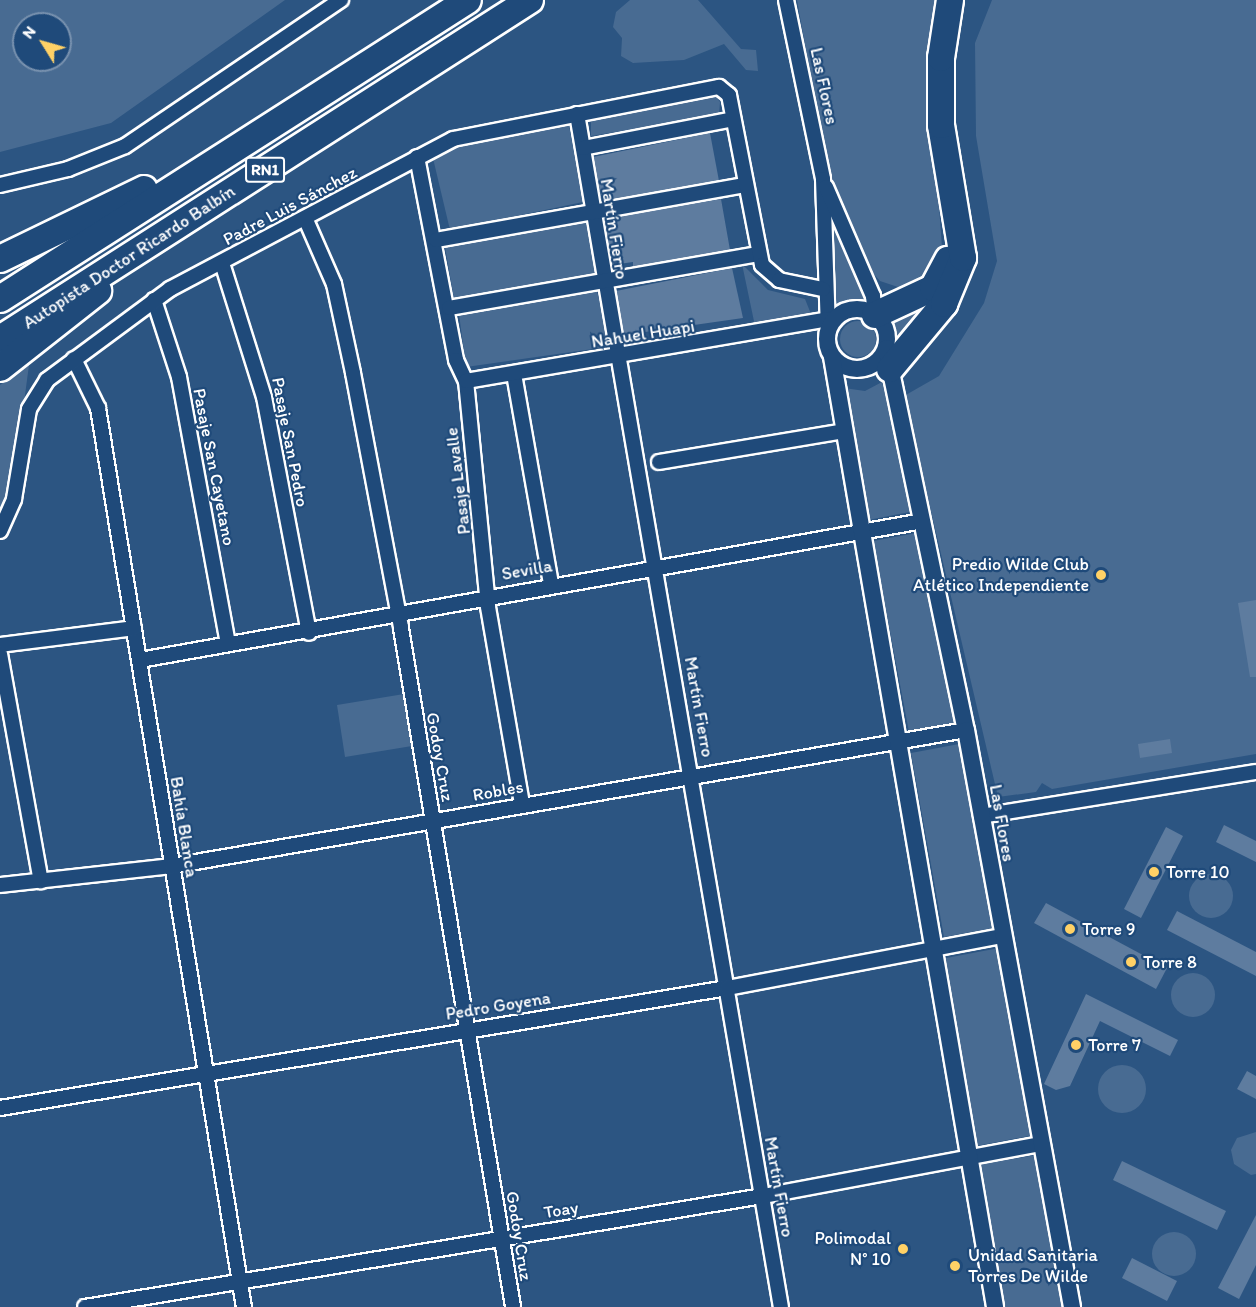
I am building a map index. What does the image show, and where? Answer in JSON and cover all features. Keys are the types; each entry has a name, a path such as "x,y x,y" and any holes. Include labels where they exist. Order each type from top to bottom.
{"highway":[{"name":"Autopista Doctor Ricardo Balbín","path":"0,299 468,0"},
{"name":"Autopista Doctor Ricardo Balbín","path":"0,339 530,0"},
{"path":"875,315 928,292 944,272 951,239 940,89 950,0"},
{"path":"0,259 118,203 222,144 275,124"},
{"path":"888,358 944,304 961,267 963,235 946,160"},
{"path":"0,369 84,305 135,253"}],"street":[{"path":"0,185 68,169 125,147 341,0"},
{"name":"Las Flores","path":"786,0 823,179 873,296 875,315"},
{"name":"Padre Luis Sánchez","path":"0,531 14,499 33,399 74,359 154,300 306,220 417,157 453,140 714,86 729,95 733,119"},
{"name":"Martín Fierro","path":"577,114 604,281 693,778 781,1307"},
{"path":"583,148 733,119 758,254 772,276 823,289"},
{"name":"Pasaje Lavalle","path":"417,157 466,381 487,596 522,804"},
{"name":"Las Flores","path":"823,179 823,289 830,324"},
{"path":"436,240 746,185"},
{"name":"Godoy Cruz","path":"306,220 334,284 398,613 513,1307"},
{"path":"449,308 758,254"},
{"name":"Pasaje San Pedro","path":"222,263 264,397 309,633"},
{"name":"Pasaje San Cayetano","path":"154,300 179,377 228,644"},
{"path":"832,357 846,368 863,369 888,358 885,329 875,315 859,309 830,324 832,357 901,742 995,1307"},
{"name":"Nahuel Huapi","path":"466,381 618,355 830,324"},
{"name":"Las Flores","path":"888,358 966,730 1002,936 1072,1307"},
{"name":"Bahía Blanca","path":"74,359 95,396 244,1307"},
{"path":"514,374 551,584"},
{"path":"659,462 844,431"},
{"name":"Sevilla","path":"140,660 384,620 398,613 551,584 657,568 923,521"},
{"path":"0,645 134,628"},
{"path":"0,654 41,881"},
{"name":"Robles","path":"0,885 172,866 522,804 693,778 966,730"},
{"path":"981,816 1256,772"},
{"name":"Pedro Goyena","path":"0,1108 466,1029 727,988 1002,936"},
{"name":"Toay","path":"85,1307 763,1196 1042,1144"}],"shaded area":[{"path":"0,0 285,0 111,123 0,152"},
{"path":"630,0 698,0 741,49 756,50 758,71 746,70 724,44 684,60 633,63 621,56 622,38 613,27 616,12"},
{"path":"797,0 941,0 933,125 942,247 936,276 904,289 880,281 872,272 827,167"},
{"name":"Predio Wilde Club Atlético Independiente","path":"992,0 1256,0 1256,754 1052,789 1042,783 1036,792 998,797 904,396 939,376 984,303 997,261 976,136 975,43"},
{"path":"713,93 720,102 719,115 591,136 591,118"},
{"path":"568,120 583,202 450,230 432,154"},
{"path":"586,222 596,273 454,299 445,247"},
{"path":"834,230 865,299 861,306 837,310 831,303"},
{"path":"742,264 768,290 805,299 811,314 755,326"},
{"path":"596,288 611,343 607,347 466,367 459,314"},
{"path":"925,308 897,352 889,319"},
{"path":"858,321 871,326 876,339 871,352 858,357 845,352 840,339 845,326"},
{"path":"29,365 12,492 0,520 0,385"},
{"path":"882,382 915,511 868,520 844,388 865,391"},
{"path":"922,532 958,722 909,732 873,541"},
{"path":"404,694 412,746 345,757 337,705"},
{"path":"959,744 993,928 944,937 911,753"},
{"path":"1211,874 1226,881 1233,896 1226,911 1211,918 1196,911 1189,896 1196,881"},
{"path":"999,948 1034,1135 976,1146 941,959"},
{"path":"1193,973 1208,980 1215,995 1208,1010 1193,1017 1178,1010 1171,995 1178,980"},
{"path":"1117,1065 1127,1065 1139,1072 1146,1084 1146,1094 1139,1106 1127,1113 1117,1113 1102,1102 1098,1094 1098,1084 1109,1069"},
{"path":"1256,1132 1256,1174 1251,1175 1234,1164 1231,1150 1237,1138"},
{"path":"1036,1155 1062,1307 1002,1307 977,1165"},
{"path":"1174,1232 1189,1239 1196,1254 1189,1269 1174,1276 1159,1269 1152,1254 1159,1239"}],"building":[{"path":"710,133 719,181 601,202 593,157"},
{"path":"721,199 730,250 633,267 633,262 612,265 604,219"},
{"path":"732,268 743,318 624,335 616,291"},
{"path":"1256,600 1256,677 1250,677 1238,603"},
{"path":"1170,739 1172,753 1140,758 1138,744"},
{"path":"1224,825 1256,841 1256,862 1216,842"},
{"name":"Torre 10","path":"1166,827 1183,836 1141,918 1124,909"},
{"path":"1046,903 1167,968 1156,989 1034,923"},
{"path":"1177,911 1256,952 1256,976 1167,930"},
{"name":"Torre 7","path":"1086,994 1178,1040 1170,1056 1100,1021 1070,1086 1056,1090 1044,1084"},
{"path":"1247,1071 1256,1076 1256,1099 1237,1089"},
{"path":"1122,1161 1226,1211 1217,1230 1113,1180"},
{"path":"1256,1215 1256,1265 1239,1299 1218,1288"},
{"path":"1132,1258 1177,1281 1167,1301 1122,1278"}],"place":[{"name":"Predio Wilde Club Atlético Independiente","path":"1101,575"},
{"name":"Torre 10","path":"1154,872"},
{"name":"Torre 9","path":"1070,929"},
{"name":"Torre 8","path":"1131,962"},
{"name":"Torre 7","path":"1076,1045"},
{"name":"Polimodal N° 10","path":"903,1249"},
{"name":"Unidad Sanitaria Torres De Wilde","path":"955,1266"}]}
